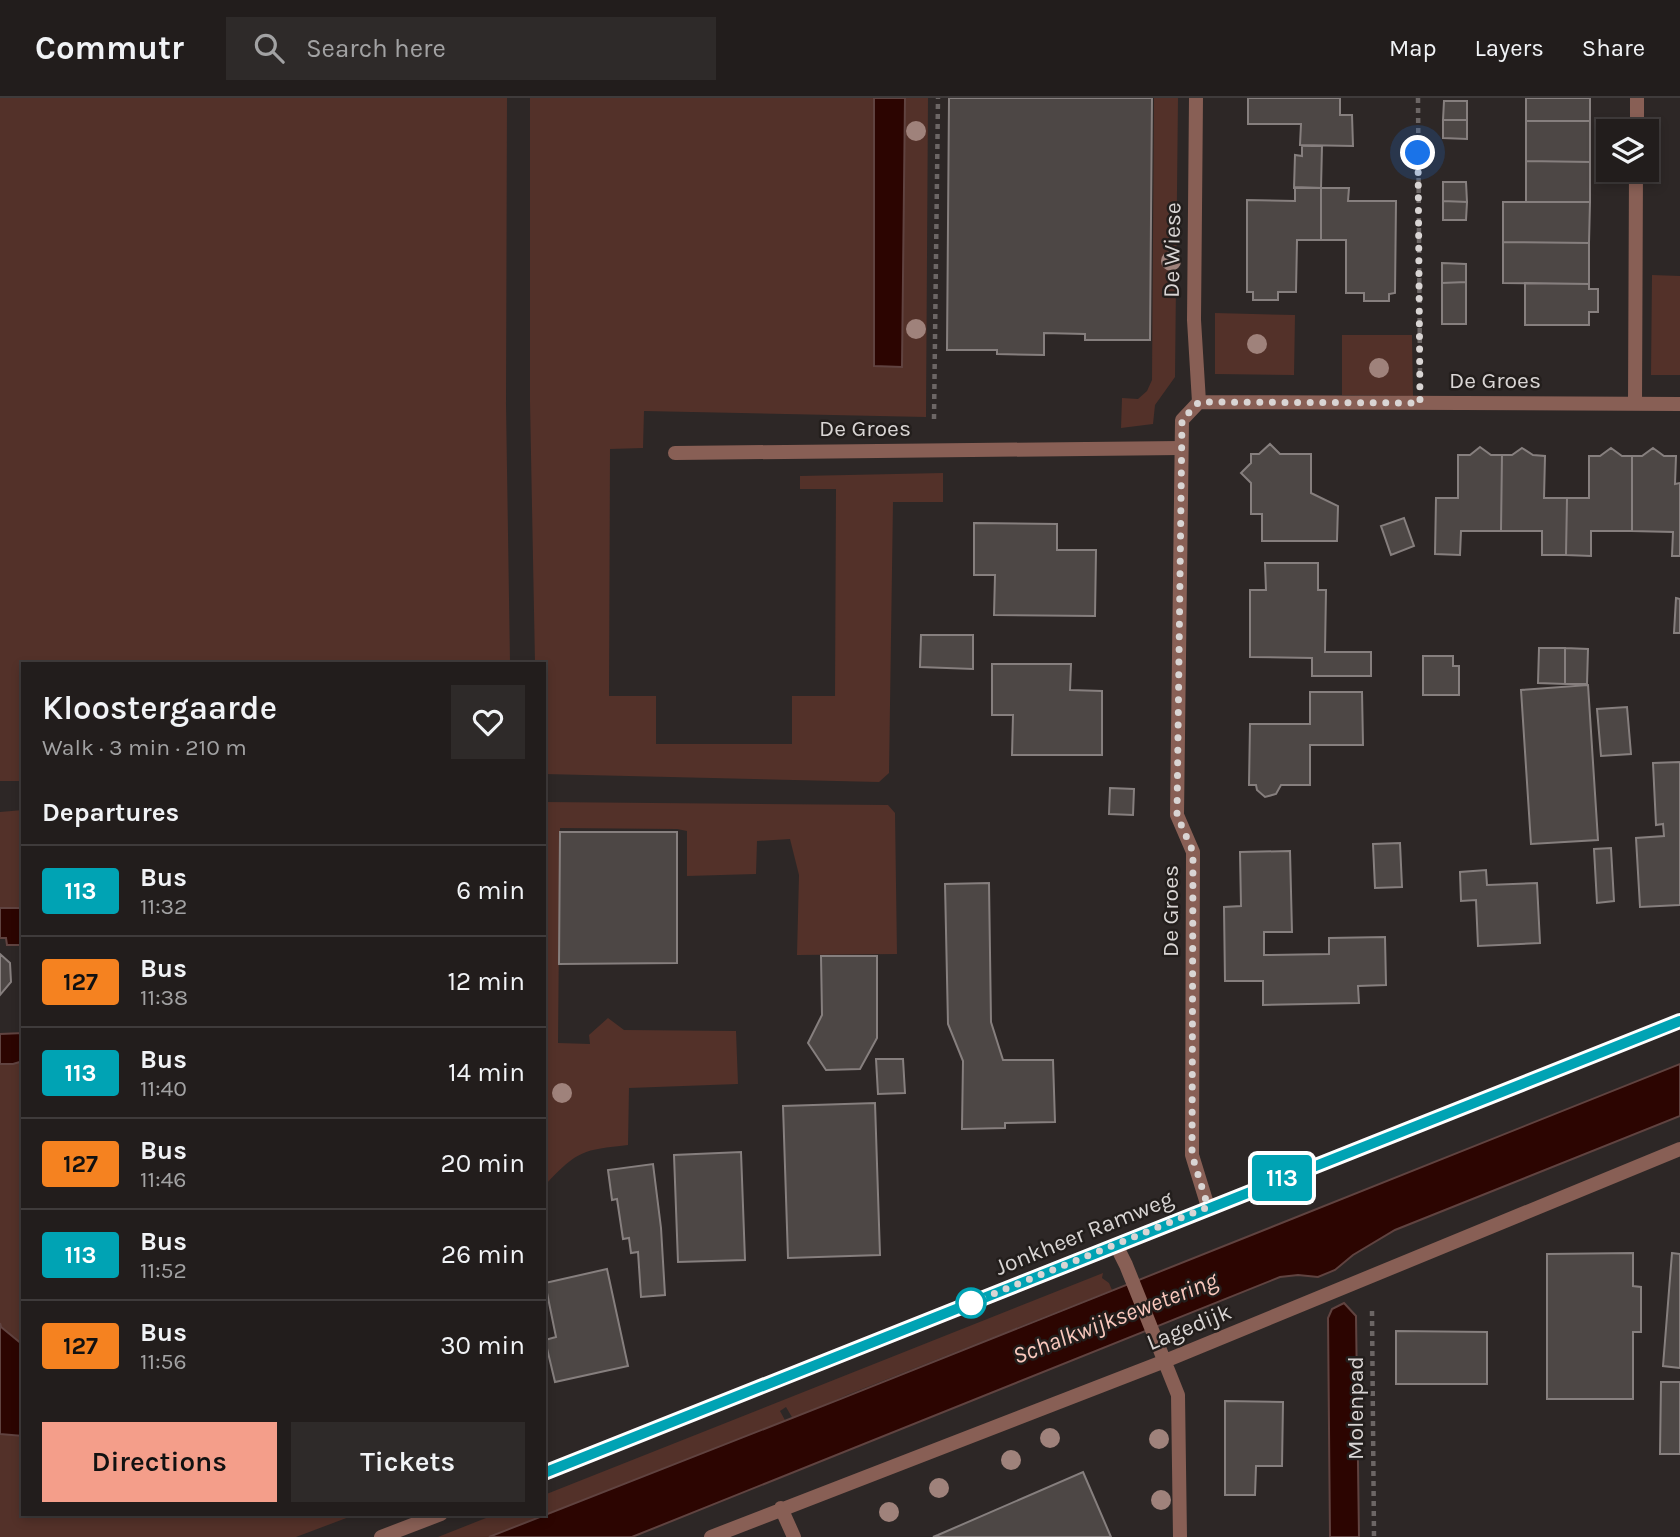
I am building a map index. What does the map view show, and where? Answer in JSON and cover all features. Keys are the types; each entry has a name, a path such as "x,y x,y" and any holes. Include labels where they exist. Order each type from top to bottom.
{"street":[{"name":"De Wiese","path":"1196,98 1194,320 1199,402"},
{"path":"1637,98 1637,119"},
{"path":"1635,402 1636,182"},
{"name":"De Groes","path":"1208,1207 1192,1155 1193,852 1177,815 1182,420 1199,402 1680,404"},
{"name":"De Groes","path":"675,453 1181,449"},
{"name":"Jonkheer Ramweg","path":"546,1472 1680,1021"},
{"name":"Lagedijk","path":"711,1537 1165,1361 1680,1149"},
{"path":"1116,1245 1178,1395 1180,1537"},
{"path":"781,1508 794,1537"},
{"path":"381,1537 436,1516"}],"path":[{"path":"933,451 939,98"},
{"path":"1418,98 1420,403"},
{"name":"Molenpad","path":"1363,1281 1372,1300 1374,1537"}],"shaded area":[{"path":"0,98 507,98 506,404 510,662 21,662 21,781 0,781"},
{"path":"530,98 874,98 874,366 901,367 905,98 928,98 926,417 644,411 643,448 610,449 609,696 656,696 656,744 792,744 792,696 835,696 836,489 800,489 800,476 943,473 943,502 893,502 889,773 879,782 546,774 546,662 535,662 530,402"},
{"path":"1154,98 1178,98 1175,377 1155,405 1153,424 1121,428 1122,398 1138,399 1147,391 1152,380"},
{"path":"1652,275 1680,276 1680,375 1651,375"},
{"path":"1215,313 1295,315 1294,375 1215,374"},
{"path":"1342,335 1412,335 1413,396 1342,395"},
{"path":"546,802 888,805 895,813 897,954 797,955 799,875 790,839 757,841 756,874 687,876 687,831 560,828 558,1043 590,1044 589,1035 608,1018 624,1030 736,1031 738,1084 629,1088 628,1145 591,1151 566,1164 546,1184"},
{"path":"21,810 21,908 0,908 0,812"},
{"path":"21,1062 21,1343 1,1327 0,1323 0,1064"},
{"path":"1103,1273 1102,1278 1109,1283 1112,1290 793,1419 786,1407 780,1411 786,1422 546,1515 546,1494"},
{"path":"0,1434 21,1436 21,1516 352,1516 296,1537 0,1537"},
{"path":"491,1516 543,1516 489,1537 438,1537"}],"water":[{"path":"874,98 905,98 902,367 874,366"},
{"path":"0,908 21,908 21,945 7,945 6,938 0,938"},
{"path":"21,1033 21,1062 0,1064 0,1034"},
{"name":"Schalkwijksewetering","path":"1680,1064 1680,1116 1395,1230 1353,1255 1335,1270 1318,1277 1280,1277 632,1537 489,1537"},
{"path":"1344,1303 1356,1316 1359,1537 1330,1537 1328,1318 1332,1309"},
{"path":"0,1323 1,1327 21,1343 21,1436 0,1434"}],"building":[{"path":"949,98 1152,98 1150,340 1085,340 1085,334 1044,333 1044,355 997,354 997,350 947,350"},
{"path":"1248,98 1340,98 1340,115 1352,115 1353,146 1300,145 1301,124 1248,124"},
{"path":"1526,98 1590,98 1590,121 1526,121"},
{"path":"1444,101 1467,101 1467,120 1443,120"},
{"path":"1443,120 1467,120 1467,139 1443,138"},
{"path":"1526,121 1590,121 1590,162 1526,161"},
{"path":"1302,146 1322,146 1321,188 1294,188 1295,155 1302,156"},
{"path":"1526,161 1590,162 1590,202 1526,202"},
{"path":"1443,182 1466,182 1467,202 1443,201"},
{"path":"1295,187 1321,188 1321,240 1297,240 1296,292 1278,292 1278,300 1253,300 1253,292 1247,292 1247,200 1295,201"},
{"path":"1321,188 1349,188 1348,201 1396,201 1395,293 1389,294 1389,301 1364,301 1364,293 1346,293 1346,240 1321,240"},
{"path":"1443,201 1467,202 1466,220 1443,220"},
{"path":"1503,202 1590,202 1589,243 1503,242"},
{"path":"1503,242 1589,243 1589,284 1503,283"},
{"path":"1442,263 1466,264 1466,282 1442,283"},
{"path":"1466,282 1466,324 1442,324 1442,283"},
{"path":"1525,283 1589,284 1589,289 1598,289 1598,312 1589,312 1589,325 1525,325"},
{"path":"1270,444 1280,454 1311,454 1311,493 1338,506 1337,541 1262,541 1262,514 1251,514 1251,483 1241,473 1251,463 1251,454 1259,454"},
{"path":"1480,447 1491,455 1502,455 1501,531 1461,531 1460,555 1435,554 1436,498 1458,498 1458,455 1470,455"},
{"path":"1522,448 1533,455 1545,456 1544,498 1567,498 1566,555 1542,555 1542,531 1501,531 1502,455 1512,455"},
{"path":"1611,448 1622,456 1632,456 1632,531 1591,531 1591,556 1566,555 1567,498 1589,498 1589,456 1600,456"},
{"path":"1653,448 1664,456 1676,456 1675,484 1680,483 1680,556 1672,556 1673,532 1632,531 1632,456 1642,456"},
{"path":"1404,518 1414,546 1391,555 1381,526"},
{"path":"974,523 1057,524 1057,550 1096,550 1095,616 994,615 995,575 974,575"},
{"path":"1265,563 1318,563 1318,590 1326,590 1325,652 1371,652 1371,676 1312,676 1312,658 1250,657 1250,590 1266,590"},
{"path":"1676,598 1680,599 1680,633 1674,633"},
{"path":"921,635 973,635 973,669 920,667"},
{"path":"1539,648 1565,648 1565,684 1538,683"},
{"path":"1565,648 1588,649 1587,684 1565,684"},
{"path":"1423,656 1453,656 1453,666 1459,666 1459,695 1423,695"},
{"path":"992,664 1071,664 1070,690 1102,691 1102,755 1012,755 1013,715 992,715"},
{"path":"1588,685 1598,840 1531,844 1521,690"},
{"path":"1310,692 1362,692 1363,745 1310,745 1310,785 1281,785 1276,794 1265,797 1257,790 1256,785 1249,785 1250,724 1310,724"},
{"path":"1627,707 1631,754 1601,756 1597,709"},
{"path":"1680,762 1680,905 1640,907 1636,838 1664,836 1663,824 1656,825 1653,763"},
{"path":"1110,788 1134,789 1133,815 1109,814"},
{"path":"560,832 677,832 677,963 559,964"},
{"path":"1400,843 1402,887 1375,888 1373,844"},
{"path":"1611,848 1614,901 1597,903 1594,849"},
{"path":"1290,851 1292,932 1264,932 1264,955 1329,954 1329,938 1385,937 1386,985 1358,986 1359,1003 1263,1005 1263,981 1225,981 1224,907 1241,906 1240,852"},
{"path":"1486,870 1487,885 1537,883 1540,943 1478,946 1476,900 1461,901 1460,872"},
{"path":"989,883 991,1022 1003,1060 1053,1060 1055,1122 1005,1123 1005,1128 962,1129 963,1061 948,1024 945,884"},
{"path":"0,954 10,963 11,982 0,995"},
{"path":"821,956 877,956 877,1038 860,1069 826,1070 808,1043 822,1015"},
{"path":"876,1059 903,1059 905,1093 878,1094"},
{"path":"875,1103 880,1255 788,1258 783,1106"},
{"path":"741,1152 745,1260 678,1262 674,1155"},
{"path":"653,1164 661,1228 665,1295 641,1297 638,1252 631,1253 629,1238 623,1239 617,1199 612,1200 608,1170"},
{"path":"1633,1253 1633,1286 1641,1287 1641,1332 1633,1332 1633,1399 1547,1399 1547,1254"},
{"path":"1672,1253 1680,1254 1680,1368 1663,1366"},
{"path":"607,1269 628,1366 555,1382 546,1344 546,1340 556,1337 546,1283"},
{"path":"1396,1331 1487,1332 1487,1384 1396,1384"},
{"path":"1661,1382 1680,1382 1680,1454 1660,1454"},
{"path":"1225,1401 1283,1402 1282,1466 1256,1466 1255,1495 1225,1495"},
{"path":"1083,1472 1111,1537 933,1537 938,1535"}],"bus line":[{"name":"113","path":"546,1472 1680,1021"}],"route":[{"path":"971,1303 1208,1207 1192,1155 1193,852 1177,815 1182,420 1199,402 1420,403 1418,153"}]}
